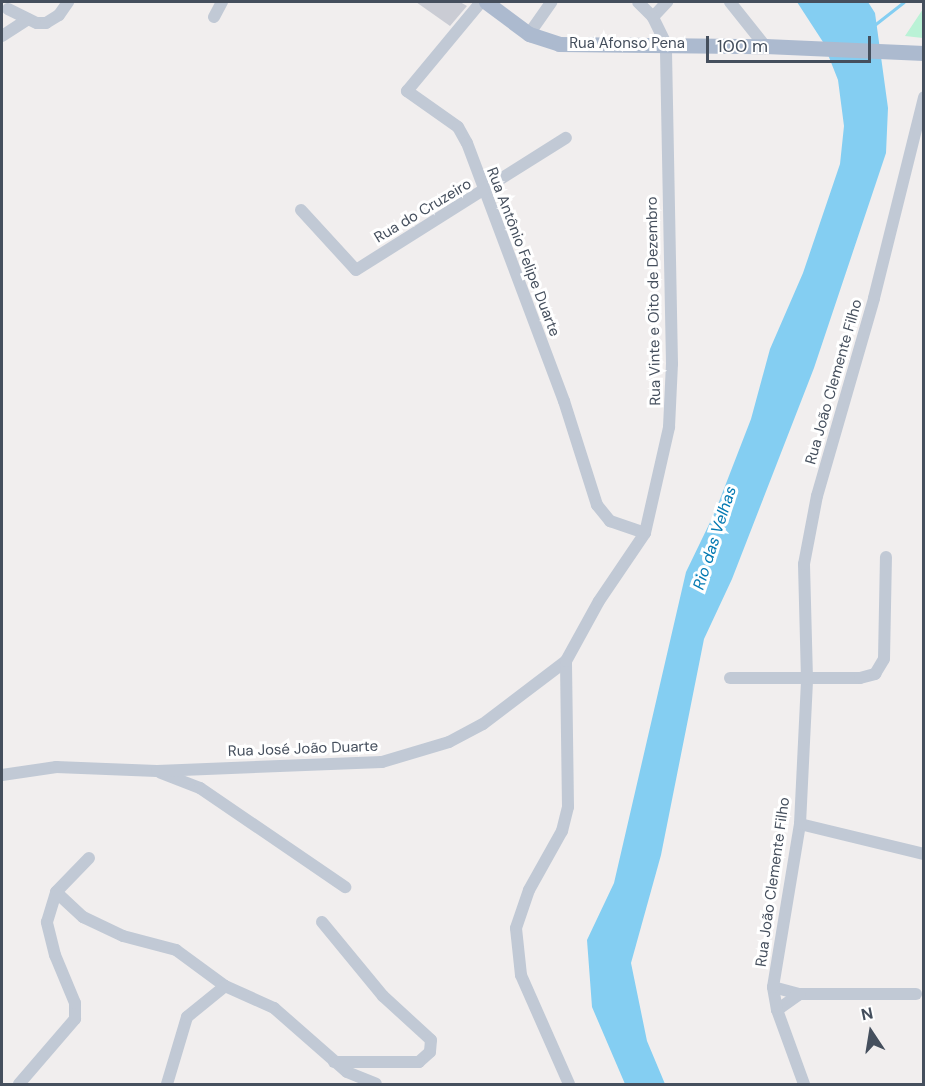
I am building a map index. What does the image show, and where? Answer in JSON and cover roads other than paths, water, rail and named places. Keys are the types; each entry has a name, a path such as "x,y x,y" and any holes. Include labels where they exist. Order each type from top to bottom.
{"main road":[{"name":"Rua Afonso Pena","path":"486,2 529,34 569,45 765,45 924,52"}],"street":[{"path":"8,9 28,20 53,20 68,2"},
{"path":"214,17 222,2"},
{"name":"Rua Antônio Felipe Duarte","path":"481,2 407,90 409,96 460,131 564,401 597,505 610,521 645,533"},
{"path":"529,34 550,2"},
{"path":"638,2 653,17 666,44"},
{"path":"653,17 667,2"},
{"path":"730,2 765,45"},
{"path":"2,36 28,20"},
{"name":"Rua Vinte e Oito de Dezembro","path":"569,1084 521,975 515,940 519,912 562,831 568,807 566,661 599,601 645,533 672,402 666,44"},
{"name":"Rua João Clemente Filho","path":"804,1084 777,1010 773,987 800,824 807,679 804,564 809,528 874,298 924,97"},
{"name":"Rua do Cruzeiro","path":"301,210 356,270 484,192 566,138"},
{"path":"730,678 860,678 879,671 884,659 886,557"},
{"name":"Rua José João Duarte","path":"2,775 57,767 158,771 382,762 449,742 483,724 566,661"},
{"name":"Rua José João Duarte","path":"158,771 200,788 345,887"},
{"path":"800,824 924,854"},
{"path":"19,1084 75,1019 75,1003 54,955 47,922 56,892 89,858"},
{"path":"56,892 91,921 123,936 176,950 225,986 274,1008 334,1062 376,1084"},
{"path":"322,922 383,996 431,1040 430,1052 419,1062 334,1062"},
{"path":"167,1084 187,1017 225,986"},
{"path":"773,987 800,994 916,994"},
{"path":"777,1010 800,994"}],"water":[{"name":"Rio das Velhas","path":"797,2 868,2 875,13 888,108 886,153 814,368 732,579 704,639 661,855 631,963 647,1041 665,1084 625,1084 592,1007 587,940 614,883 686,572 715,512 751,419 770,349 803,273 840,164 844,126 838,80 823,42"}],"waterway":[{"path":"873,26 904,2"}]}
